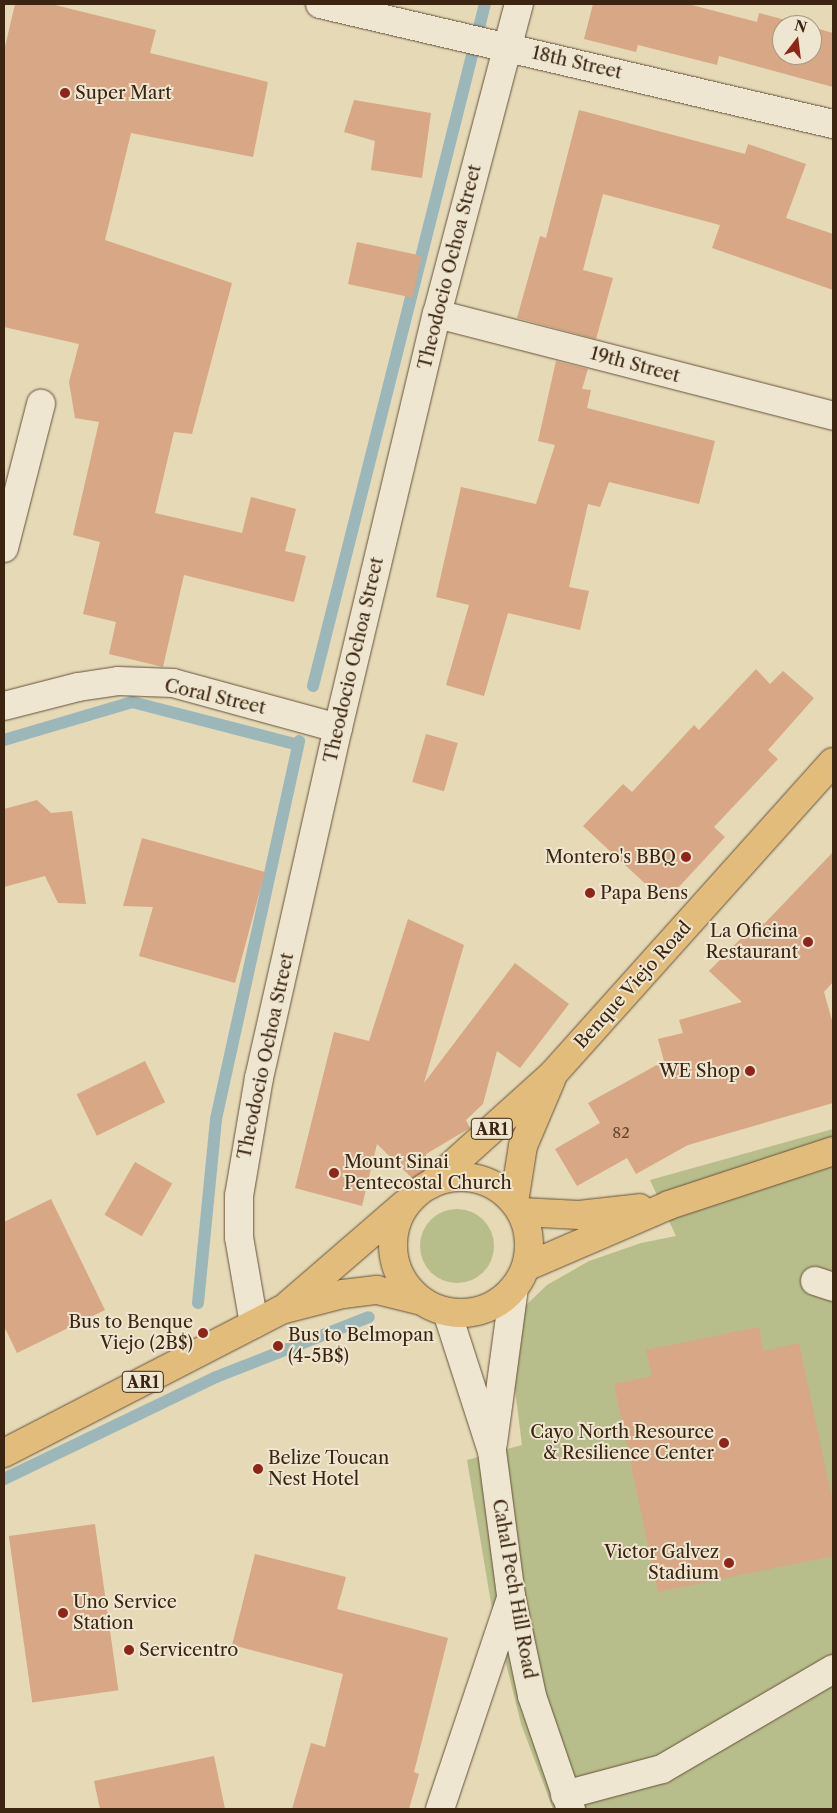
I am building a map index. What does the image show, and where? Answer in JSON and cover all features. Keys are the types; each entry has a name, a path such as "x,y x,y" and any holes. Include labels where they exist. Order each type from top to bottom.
{"main road":[{"name":"Benque Viejo Road","path":"422,1190 553,1074 833,762"},
{"name":"Benque Viejo Road","path":"518,1207 523,1146 553,1074"},
{"path":"520,1278 529,1239 518,1207 497,1187 475,1178 452,1178 422,1190 397,1220 393,1250 401,1278 422,1301 447,1312 480,1310 496,1304 520,1278 669,1205 833,1151"},
{"name":"AR1","path":"282,1310 422,1190"},
{"path":"518,1207 579,1215 669,1205"},
{"name":"AR1","path":"4,1453 282,1310 342,1294 377,1290 422,1301"}],"street":[{"name":"18th Street","path":"320,4 833,124"},
{"name":"Theodocio Ochoa Street","path":"254,1324 239,1237 239,1196 244,1154 338,728 437,314 519,4"},
{"name":"19th Street","path":"437,314 833,416"},
{"path":"4,548 41,404"},
{"name":"Coral Street","path":"4,706 78,686 118,681 174,684 338,728"},
{"name":"Cahal Pech Hill Road","path":"492,1451 520,1278"},
{"name":"Cahal Pech Hill Road","path":"447,1312 492,1451 511,1596 532,1696 568,1802"},
{"path":"440,1809 511,1596"},
{"path":"568,1802 662,1769 833,1669"}],"green space":[{"path":"833,1129 833,1809 553,1809 521,1724 491,1603 467,1460 522,1445 513,1374 523,1308 547,1285 589,1261 641,1243 676,1236 650,1180"},
{"path":"457,1209 471,1212 483,1220 491,1232 494,1246 491,1260 483,1272 471,1280 457,1283 443,1280 431,1272 423,1260 420,1246 423,1232 431,1220 443,1212"}],"building":[{"path":"15,4 51,4 156,30 150,53 268,82 253,157 131,133 105,240 232,283 192,434 174,432 155,513 242,533 251,497 296,509 285,551 306,556 294,602 184,575 163,667 109,654 116,622 83,614 100,542 73,535 99,422 75,418 69,382 79,344 4,327 4,51"},
{"path":"593,4 688,4 757,22 759,13 772,16 772,65 822,65 822,30 833,33 833,87 719,56 717,65 638,45 636,52 584,39"},
{"path":"354,100 431,113 422,178 371,170 375,141 344,132"},
{"path":"579,110 745,154 748,144 806,164 786,218 833,234 833,290 712,248 720,225 603,194 583,270 613,278 596,339 517,318 540,236 546,238"},
{"path":"357,242 422,256 413,298 348,284"},
{"path":"556,361 588,369 582,389 591,390 587,408 715,441 699,504 609,482 600,507 588,504 569,587 589,591 580,630 508,613 484,696 446,685 469,605 436,597 461,487 536,504 555,445 538,441"},
{"path":"756,669 770,684 783,671 814,698 768,750 778,759 714,827 725,837 665,902 583,826 623,784 632,792 694,725 699,730"},
{"path":"426,734 458,743 444,791 412,782"},
{"path":"37,800 51,813 72,811 86,904 58,903 45,876 4,887 4,809"},
{"path":"142,838 265,872 235,983 139,956 153,907 123,906"},
{"path":"833,852 833,982 824,992 833,1024 833,1103 688,1145 636,1174 627,1158 577,1186 555,1149 600,1123 588,1103 664,1061 658,1039 683,1033 679,1020 742,1002 709,971 759,920 764,924"},
{"path":"408,919 464,945 424,1083 515,963 569,1004 520,1068 497,1051 483,1104 466,1120 470,1128 426,1154 429,1165 416,1182 377,1144 362,1206 295,1188 334,1032 369,1041"},
{"path":"145,1061 165,1102 97,1136 77,1094"},
{"path":"135,1162 172,1184 142,1236 105,1215"},
{"path":"51,1199 105,1310 17,1353 4,1326 4,1222"},
{"name":"Cayo North Resource & Resilience Center","path":"759,1327 763,1351 799,1343 833,1502 833,1556 658,1592 614,1384 652,1376 646,1350"},
{"name":"Uno Service Station","path":"95,1524 118,1690 32,1702 9,1536"},
{"path":"255,1554 346,1577 337,1609 448,1638 414,1772 419,1774 409,1809 292,1809 311,1743 325,1747 343,1674 232,1645"},
{"path":"214,1756 225,1809 100,1809 94,1781"}],"waterway":[{"path":"313,686 485,4"},
{"path":"4,740 132,702 298,745"},
{"path":"198,1303 216,1119 299,741"},
{"path":"4,1479 216,1377 369,1317"}],"place":[{"name":"Super Mart","path":"65,93"},
{"name":"Montero's BBQ","path":"686,857"},
{"name":"Papa Bens","path":"590,893"},
{"name":"La Oficina Restaurant","path":"808,942"},
{"name":"WE Shop","path":"750,1071"},
{"name":"Mount Sinai Pentecostal Church","path":"334,1173"},
{"name":"Bus to Benque Viejo (2B$)","path":"203,1333"},
{"name":"Bus to Belmopan (4-5B$)","path":"278,1346"},
{"name":"Cayo North Resource & Resilience Center","path":"724,1443"},
{"name":"Belize Toucan Nest Hotel","path":"258,1469"},
{"name":"Victor Galvez Stadium","path":"729,1563"},
{"name":"Uno Service Station","path":"63,1613"},
{"name":"Servicentro","path":"129,1650"}]}
